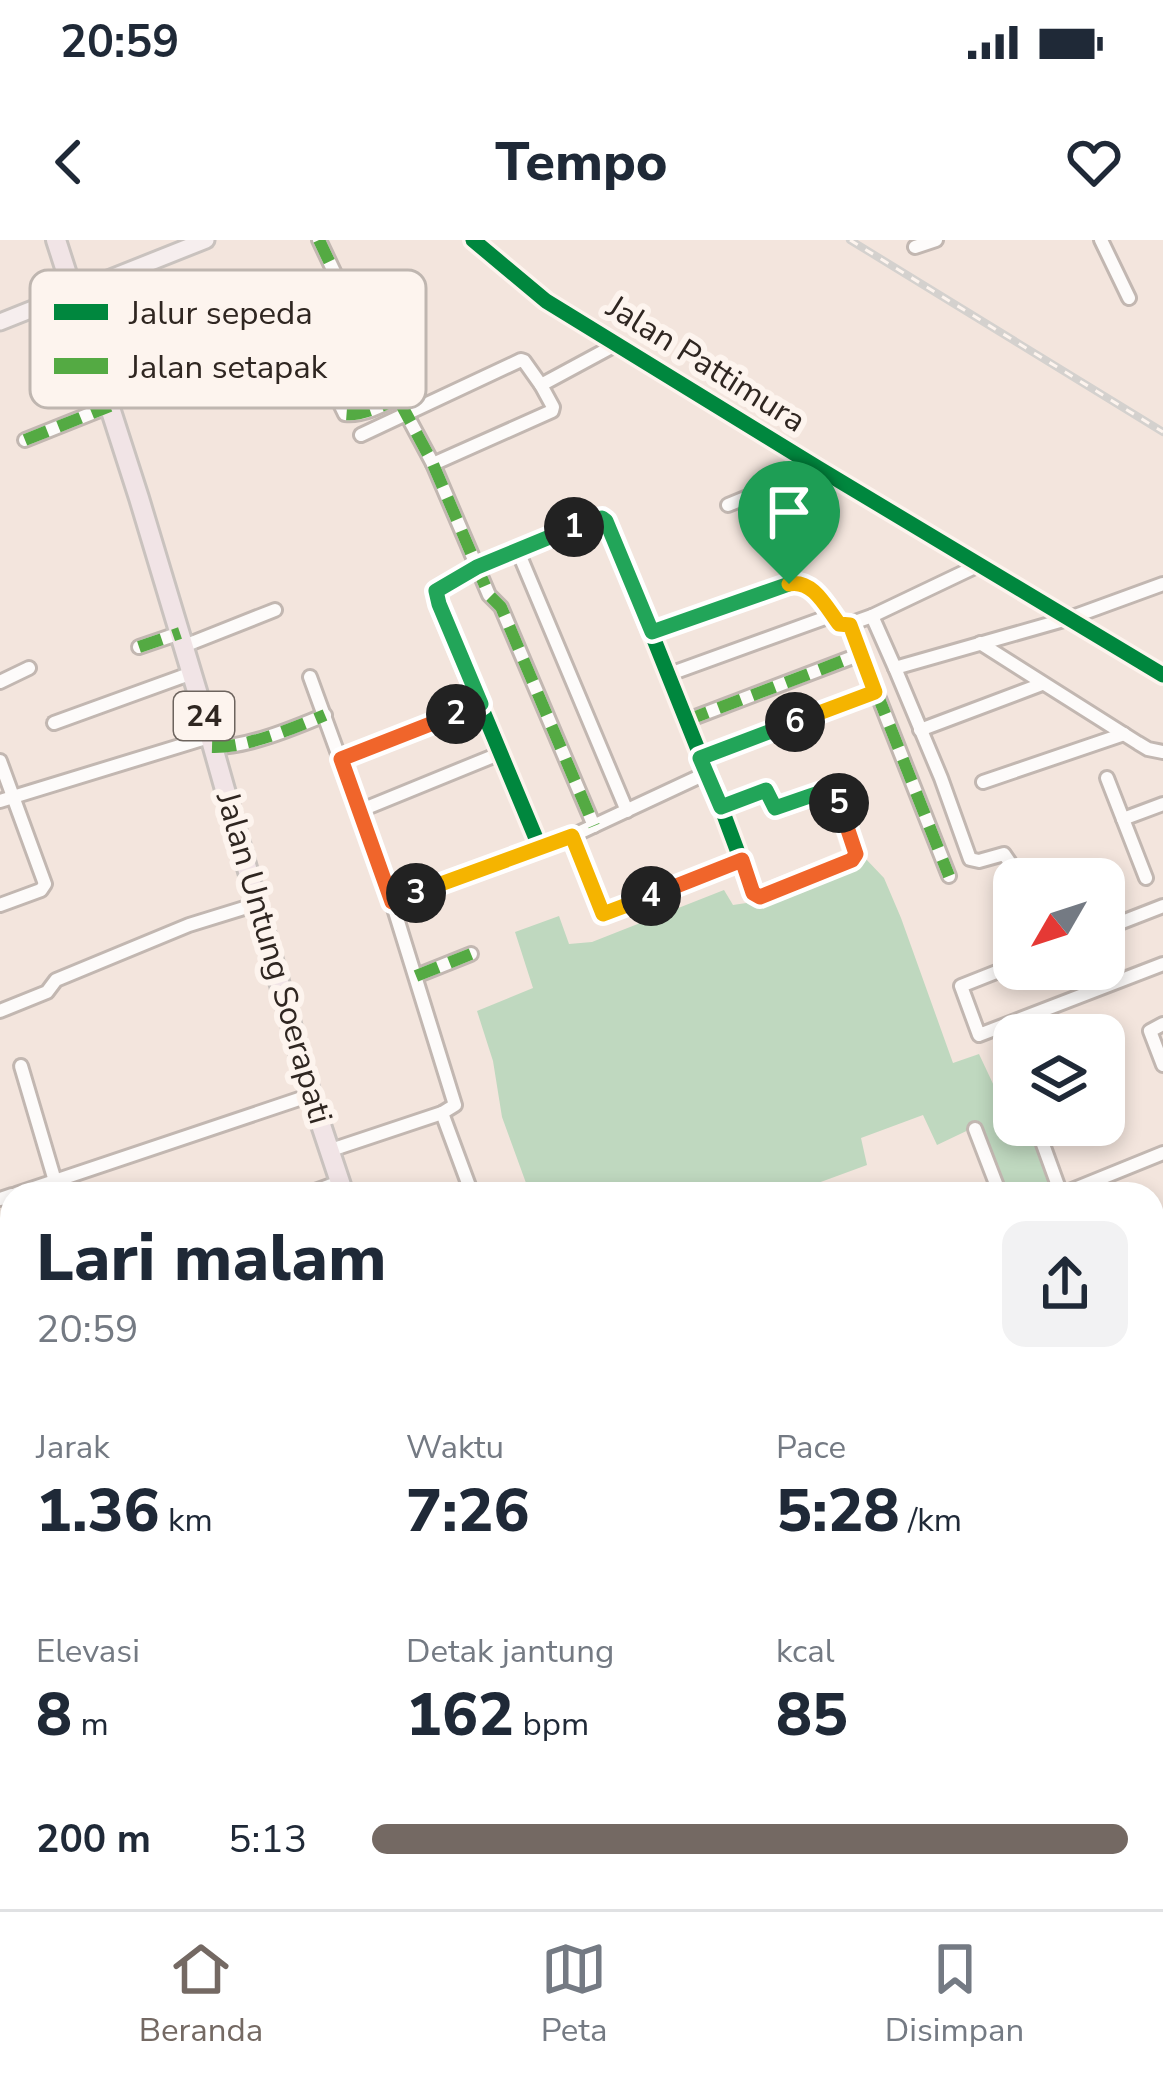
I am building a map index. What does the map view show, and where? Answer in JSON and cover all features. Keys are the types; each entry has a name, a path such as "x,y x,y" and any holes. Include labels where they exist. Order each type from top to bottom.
{"highway":[{"name":"Jalan Untung Soerapati","path":"56,240 65,270"},
{"name":"Jalan Untung Soerapati","path":"111,408 340,1182"}],"main road":[{"path":"130,270 206,240"},
{"path":"0,322 30,310"}],"street":[{"path":"319,240 333,270"},
{"name":"Jalan Pattimura","path":"473,240 546,301 1163,675"},
{"path":"915,247 935,240"},
{"path":"1101,240 1129,298"},
{"path":"541,385 617,344"},
{"path":"426,404 520,360 553,407 433,464"},
{"path":"25,440 105,408"},
{"path":"342,408 350,416 377,408"},
{"path":"403,408 433,464 489,595 501,607 594,826"},
{"path":"361,435 417,408"},
{"path":"728,505 818,468"},
{"path":"540,848 436,596 440,587 477,567 602,518 652,632 753,893 760,897 852,860 856,854 833,788 775,808 766,790 721,807"},
{"path":"517,549 627,811"},
{"path":"652,632 795,582 809,586 839,624 850,625 980,565"},
{"path":"896,668 1067,619 1163,584"},
{"path":"139,647 182,640 275,610"},
{"path":"668,675 832,615"},
{"path":"872,616 970,859 1004,854 1007,858"},
{"path":"850,625 950,876"},
{"path":"980,643 1148,749 1163,752"},
{"path":"685,721 861,655"},
{"path":"0,682 29,668"},
{"path":"54,723 192,673"},
{"path":"310,677 392,902 455,1105 331,1150"},
{"path":"920,730 1042,684"},
{"path":"700,758 875,692"},
{"path":"341,759 481,704"},
{"path":"7,799 211,742 223,747 263,738 325,715"},
{"path":"983,782 1124,734"},
{"path":"359,811 501,753"},
{"path":"0,761 7,799 44,887 0,904"},
{"path":"392,902 572,836 707,773"},
{"path":"1108,778 1146,878"},
{"path":"1124,819 1163,803"},
{"path":"572,836 603,914 742,860"},
{"path":"0,1011 47,992 56,980 189,925 257,904"},
{"path":"1125,921 1163,906"},
{"path":"416,976 472,954"},
{"path":"1125,979 1163,964"},
{"path":"993,973 961,986 979,1035 1096,990"},
{"path":"1163,1024 1150,1031 1163,1066"},
{"path":"21,1066 55,1181"},
{"path":"52,1182 311,1095"},
{"path":"442,1113 468,1182"},
{"path":"975,1129 995,1182"},
{"path":"1044,1146 1057,1182"},
{"path":"1091,1182 1163,1153"}],"green space":[{"path":"865,858 884,878 953,1063 979,1054 993,1084 993,1146 1040,1146 1053,1182 1001,1182 979,1125 937,1145 923,1115 861,1138 867,1165 821,1182 526,1182 502,1117 493,1061 477,1011 533,988 515,932 559,916 569,944 592,942 724,890 733,905 753,902"}],"railway":[{"path":"850,240 1163,432"}],"marked path":[{"path":"319,240 333,270"},
{"path":"25,440 105,408"},
{"path":"342,408 345,414 374,408"},
{"path":"403,408 433,464 489,595 501,607 594,826"},
{"path":"850,625 949,876"},
{"path":"139,647 180,633"},
{"path":"685,721 861,654"},
{"path":"700,758 875,692"},
{"path":"212,747 255,741 325,715"},
{"path":"392,902 540,848"},
{"path":"416,976 471,954"}],"cycle path":[{"path":"473,240 546,301 1163,675"},
{"path":"540,848 436,591 477,567 596,518 609,527 753,893 759,897 855,857 833,788 775,809 765,791 721,807"}],"route":[{"path":"596,518 609,527 652,632 789,584 809,586 839,624 850,625 875,692 700,758 721,807 766,790 775,808 833,788 856,854 852,860 760,897 753,893 742,860 603,914 572,836 392,902 341,759 481,704 436,596 440,587 517,549 596,518"}]}
